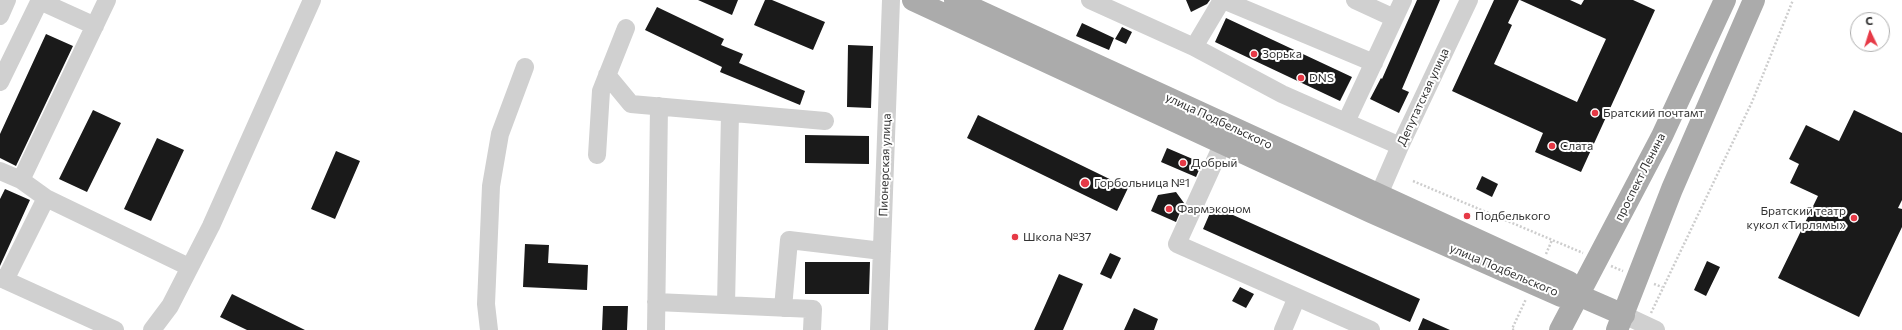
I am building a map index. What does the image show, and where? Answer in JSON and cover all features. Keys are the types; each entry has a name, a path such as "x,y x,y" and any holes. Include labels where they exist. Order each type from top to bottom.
{"main road":[{"name":"улица Подбельского","path":"913,0 1223,143 1569,282 1578,295"},
{"name":"улица Подбельского","path":"955,0 1375,204"},
{"name":"проспект Ленина","path":"1560,330 1662,136 1725,0"},
{"path":"1578,295 1620,322 1672,189 1754,0"}],"street":[{"path":"0,16 7,0"},
{"path":"0,82 40,0 95,26"},
{"path":"21,180 107,0"},
{"path":"152,330 170,306 211,226 312,0"},
{"name":"Пионерская улица","path":"879,330 891,0"},
{"path":"1090,0 1194,47 1282,94 1400,146"},
{"path":"1194,47 1223,0 1374,63"},
{"path":"1355,0 1394,18"},
{"path":"1346,122 1402,0"},
{"name":"Депутатская улица","path":"1375,204 1400,146 1470,0"},
{"path":"597,155 601,91 626,28"},
{"path":"489,330 486,304 491,186 500,134 525,67"},
{"path":"608,75 632,104 825,122"},
{"path":"656,330 659,106"},
{"path":"726,305 730,113"},
{"path":"1223,143 1177,244 1371,330"},
{"path":"0,171 21,180 46,198 189,267"},
{"path":"46,198 3,279 115,330"},
{"path":"783,308 789,240 882,251"},
{"path":"1283,330 1297,297"},
{"path":"656,302 813,309 812,330"},
{"path":"1620,322 1651,327"}],"path":[{"path":"1651,327 1752,102 1793,0"},
{"path":"1413,181 1579,252"}],"building":[{"path":"698,0 738,0 732,15"},
{"path":"765,0 772,0 825,22 813,50 754,25"},
{"path":"1186,0 1210,0 1207,4 1191,12"},
{"path":"1417,0 1440,0 1402,89 1409,92 1399,113 1370,99 1381,78 1382,79"},
{"path":"1494,0 1519,0 1508,23 1512,25 1494,64 1577,102 1606,39 1520,0 1570,0 1581,5 1584,0 1633,0 1655,10 1581,172 1535,152 1543,133 1452,91"},
{"path":"657,7 724,39 721,45 743,54 739,63 805,91 800,105 720,72 722,67 645,30"},
{"path":"1226,18 1352,77 1340,101 1215,42"},
{"path":"1082,23 1114,38 1109,50 1076,36"},
{"path":"1122,27 1132,32 1126,44 1115,39"},
{"path":"46,34 73,46 16,166 0,158 0,134"},
{"path":"848,45 873,46 871,108 847,107"},
{"path":"93,110 121,123 87,192 59,179"},
{"name":"Братский театр кукол «Тирлямы»","path":"1854,110 1902,133 1902,200 1898,208 1902,209 1902,227 1859,317 1778,278 1818,196 1790,183 1799,164 1789,159 1806,125 1839,141"},
{"path":"978,115 1128,188 1117,211 967,138"},
{"path":"805,135 869,136 869,164 805,163"},
{"path":"157,138 184,150 151,221 124,209"},
{"name":"Добрый","path":"1167,148 1202,163 1196,177 1161,162"},
{"path":"336,151 360,161 335,219 311,209"},
{"path":"1482,176 1498,184 1492,197 1476,189"},
{"path":"5,189 30,200 0,266 0,199"},
{"name":"Фармэконом","path":"1176,192 1184,203 1176,222 1151,211 1158,195"},
{"path":"1213,206 1420,299 1410,322 1203,229"},
{"path":"525,244 549,245 548,263 588,265 587,290 523,287"},
{"path":"1110,253 1121,258 1111,279 1100,274"},
{"path":"1707,261 1720,267 1706,296 1694,290"},
{"path":"805,262 870,262 869,294 805,294"},
{"path":"1059,274 1083,284 1063,330 1034,330"},
{"path":"1240,287 1254,294 1246,308 1232,301"},
{"path":"232,294 305,330 247,330 220,317"},
{"path":"603,306 628,306 627,330 602,330"},
{"path":"1134,308 1158,319 1154,330 1124,330"},
{"path":"1423,318 1450,330 1418,330"}],"place":[{"name":"Зорька","path":"1254,54"},
{"name":"DNS","path":"1301,78"},
{"name":"Братский почтамт","path":"1595,113"},
{"name":"Слата","path":"1552,146"},
{"name":"Добрый","path":"1183,163"},
{"name":"Горбольница №1","path":"1085,183"},
{"name":"Фармэконом","path":"1169,209"},
{"name":"Подбелького","path":"1467,216"},
{"name":"Братский театр кукол «Тирлямы»","path":"1854,218"},
{"name":"Школа №37","path":"1015,237"}]}
